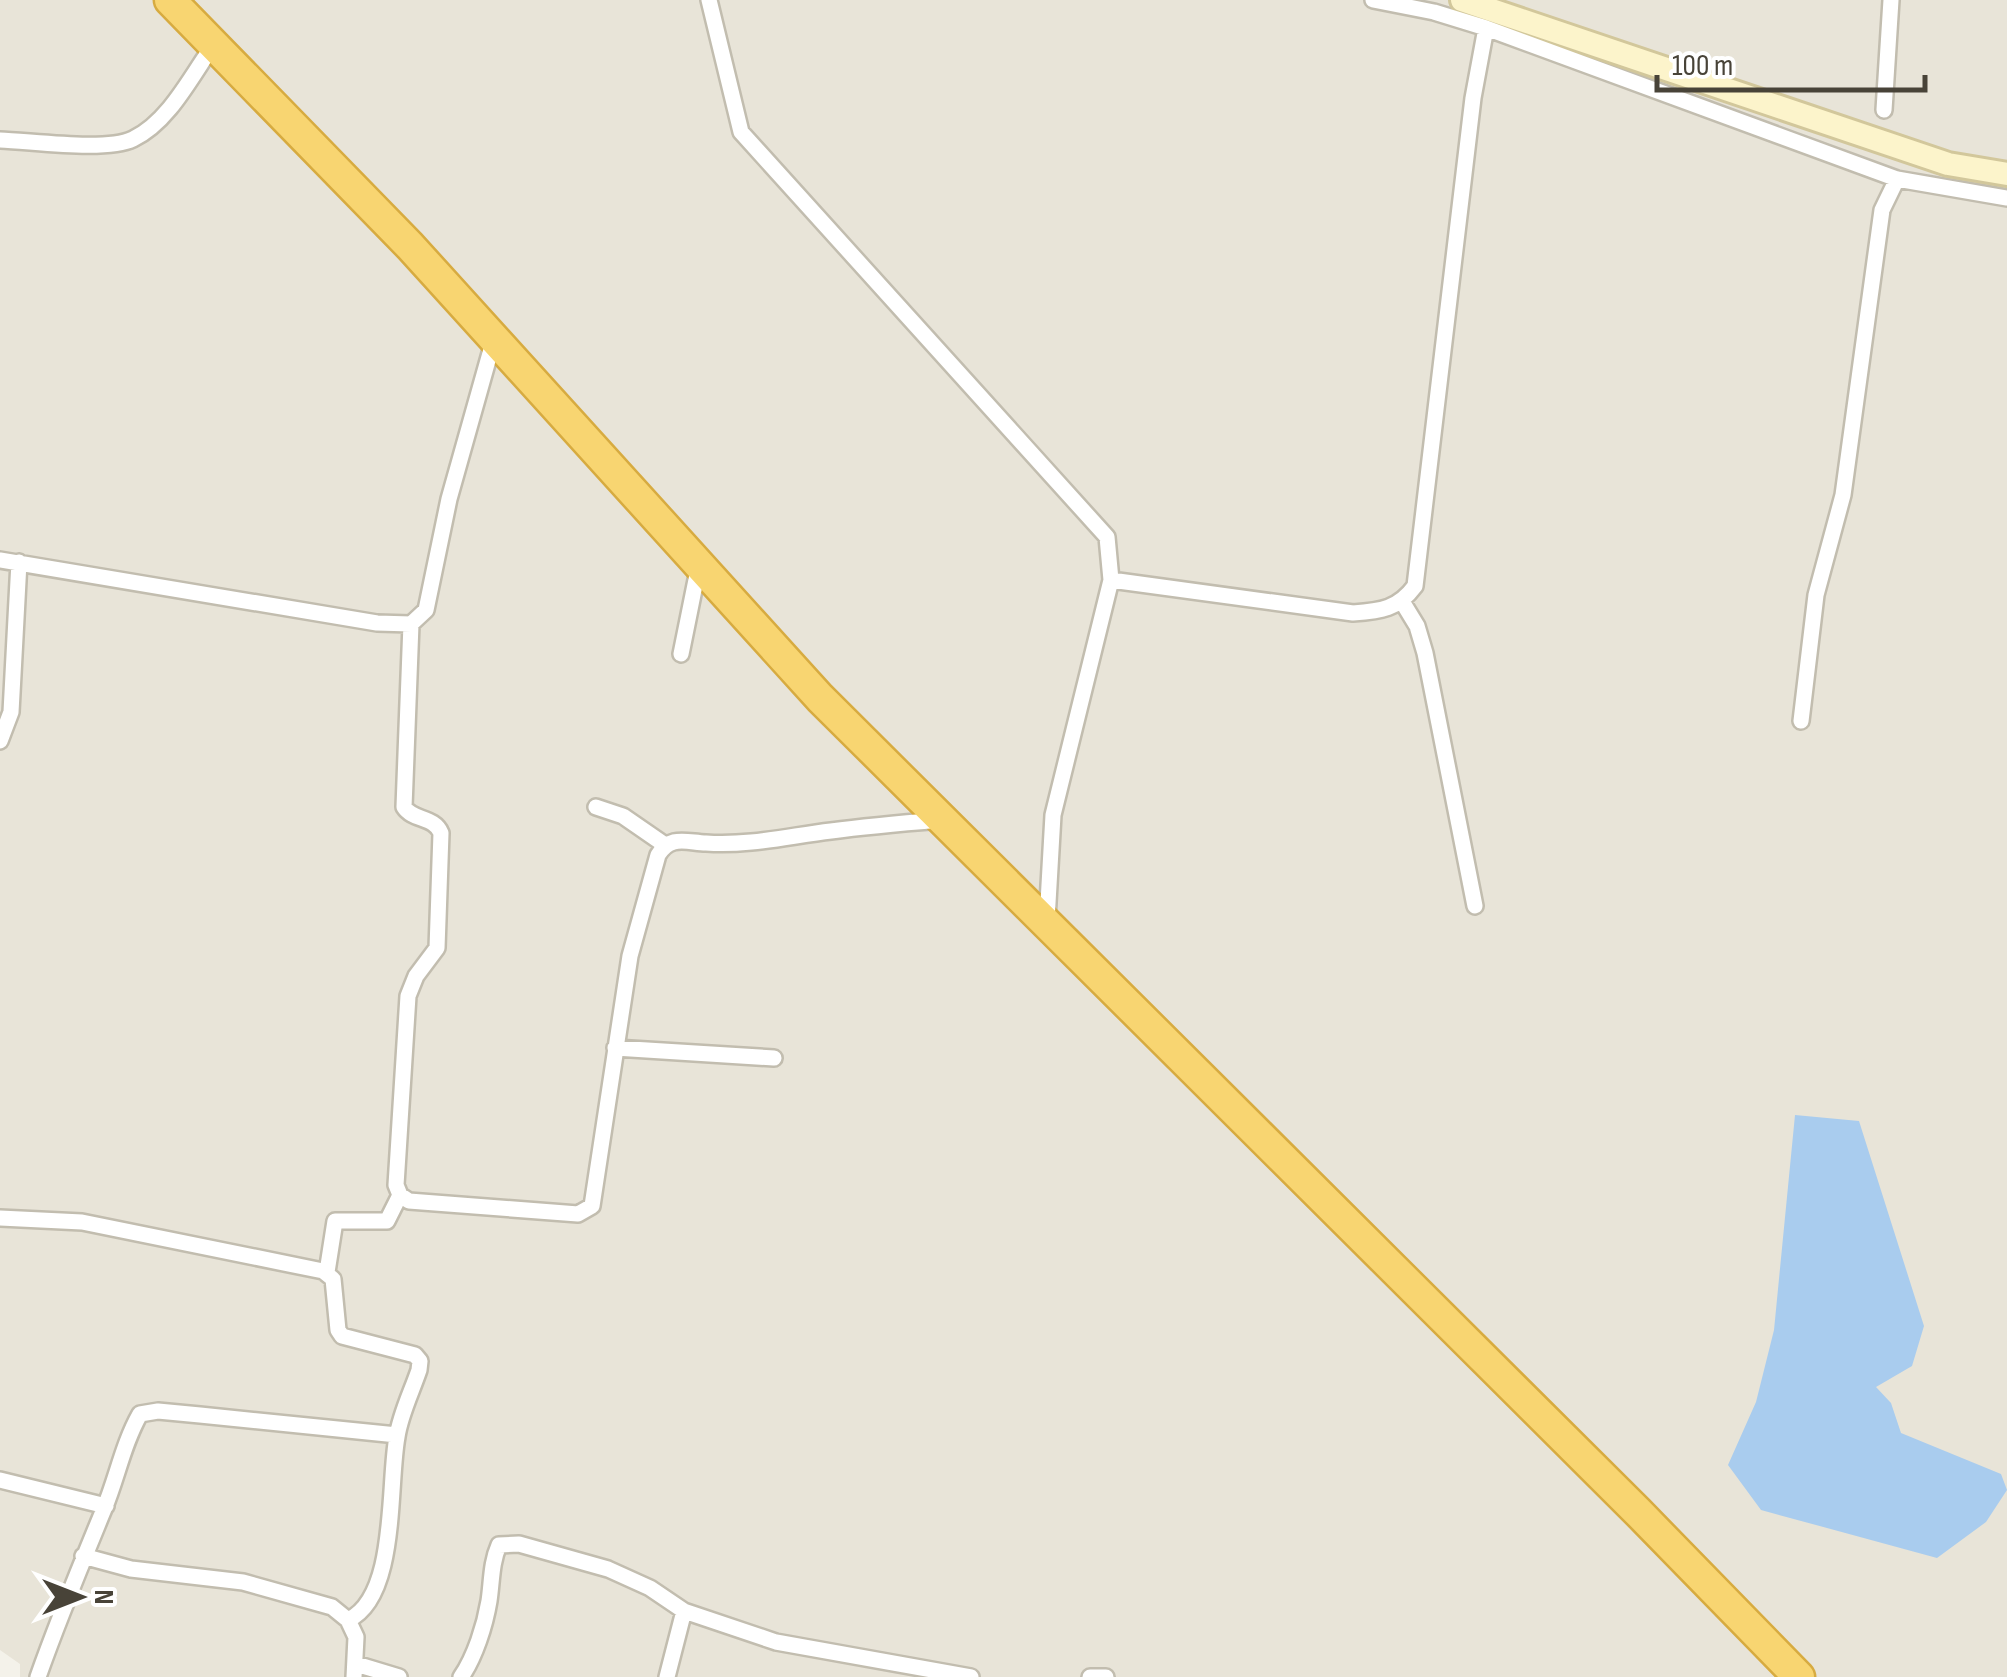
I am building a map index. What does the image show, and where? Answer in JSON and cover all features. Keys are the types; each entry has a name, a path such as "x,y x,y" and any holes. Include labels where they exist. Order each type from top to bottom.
{"highway":[{"path":"170,0 397,232 820,698 1799,1677"}],"street":[{"path":"709,0 740,132 1106,537 1111,580 1053,815 1047,922"},
{"path":"1373,0 1434,12 1486,28 1898,179 2007,198"},
{"path":"1462,0 1948,164 2007,174"},
{"path":"1884,110 1892,0"},
{"path":"1111,580 1354,613 1380,612 1402,603 1415,586 1472,98 1486,28"},
{"path":"0,140 106,145 132,140 166,110 214,44"},
{"path":"1801,721 1816,596 1843,494 1882,210 1898,179"},
{"path":"494,339 449,499 426,610 411,624 404,807 407,813 435,824 442,833 437,948 416,976 408,996 396,1185 400,1195 409,1201 578,1214 592,1206 630,956 664,845 673,840 710,844 769,841 941,820"},
{"path":"0,560 358,620 411,624"},
{"path":"0,741 11,712 18,562"},
{"path":"681,654 700,562"},
{"path":"1402,603 1417,626 1425,653 1475,906"},
{"path":"596,807 623,816 664,845"},
{"path":"615,1048 774,1058"},
{"path":"327,1272 335,1221 387,1221 400,1195"},
{"path":"0,1218 82,1222 327,1272 332,1278 342,1336 415,1355 420,1362 397,1435 390,1516 378,1579 368,1605 348,1620"},
{"path":"38,1677 140,1414 200,1414 397,1435"},
{"path":"0,1480 106,1506"},
{"path":"461,1677 470,1665 489,1604 494,1556 499,1545 519,1544 608,1569 650,1588 684,1611 776,1642 971,1677"},
{"path":"83,1556 131,1568 243,1582 332,1607 348,1620 356,1637 355,1670 399,1677"},
{"path":"668,1677 684,1611"},
{"path":"1090,1677 1106,1677"}],"shaded area":[{"path":"0,0 2007,0 2007,1677 20,1677 20,1664 0,1650"}],"water":[{"path":"1795,1115 1859,1121 1924,1326 1912,1366 1876,1387 1891,1403 1901,1433 2001,1474 2007,1490 1986,1522 1937,1558 1761,1510 1728,1465 1756,1402 1774,1330"}]}
